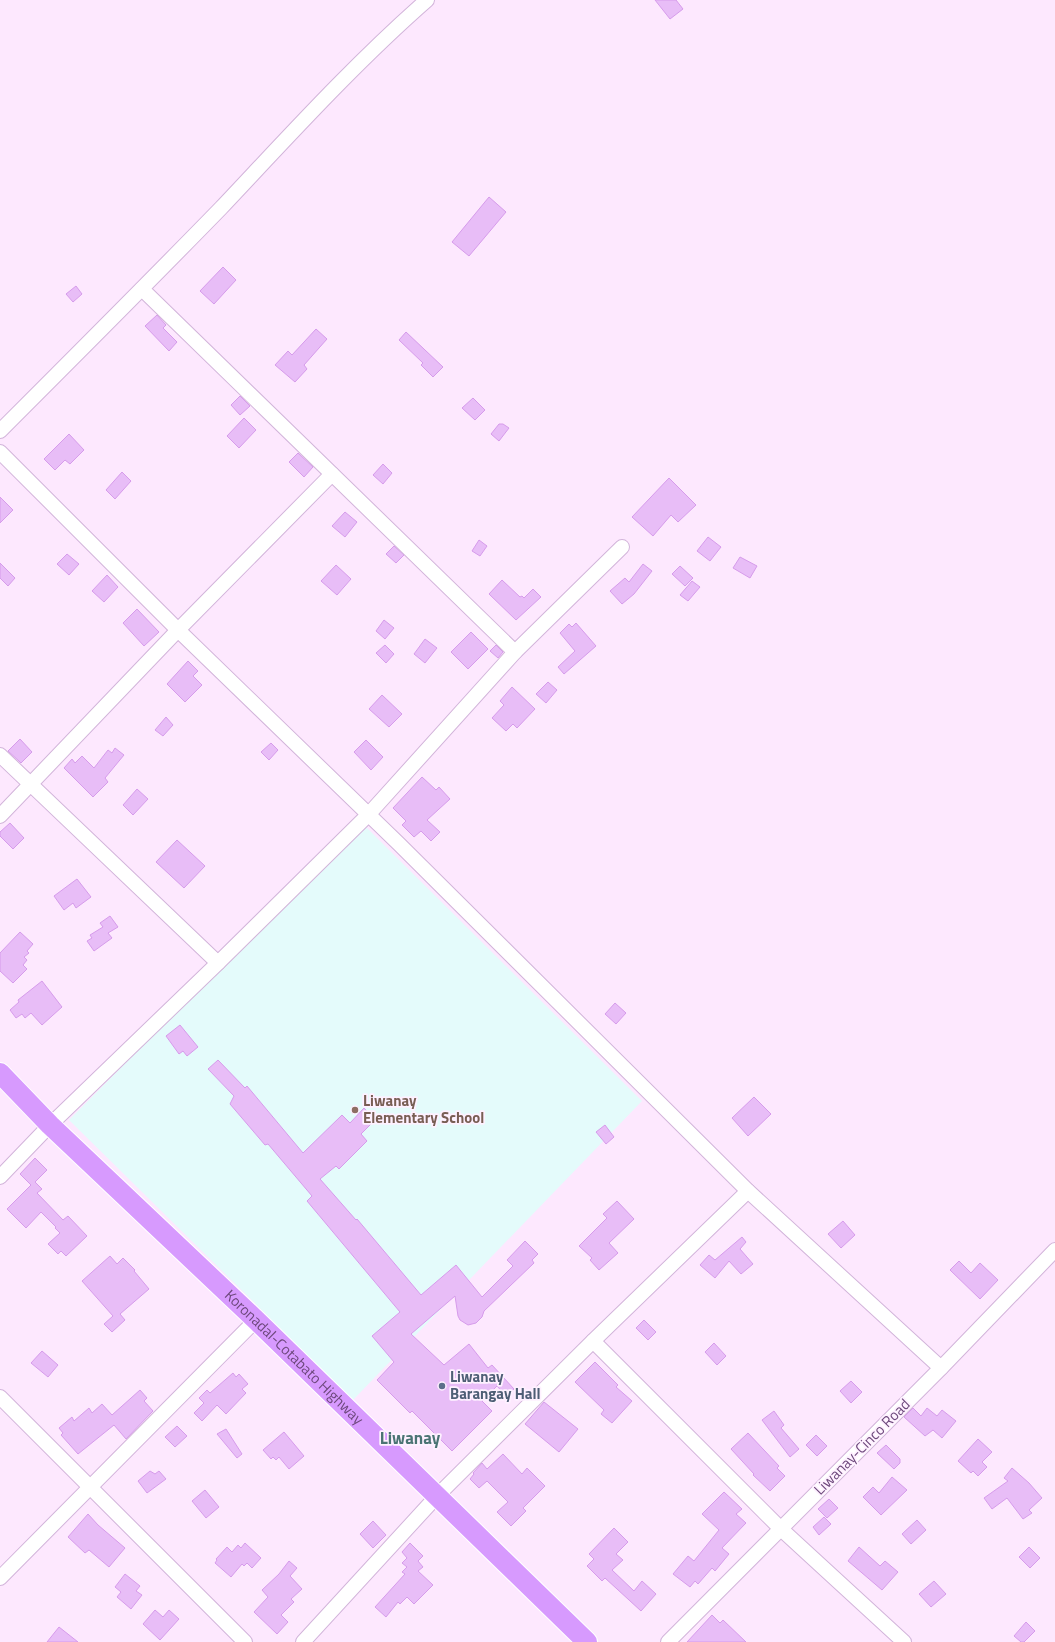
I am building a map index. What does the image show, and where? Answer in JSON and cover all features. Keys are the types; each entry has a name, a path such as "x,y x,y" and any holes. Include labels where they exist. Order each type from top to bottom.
{"highway":[{"name":"Koronadal-Cotabato Highway","path":"0,1073 50,1125 256,1320 587,1642"}],"street":[{"path":"0,431 142,290 387,37 427,0"},
{"path":"142,290 515,652"},
{"path":"0,452 178,630 572,1015 748,1191 941,1368"},
{"path":"0,816 178,630 332,474"},
{"path":"0,1178 50,1125 218,963 368,815 515,652 622,547"},
{"path":"0,755 218,963"},
{"path":"303,1642 437,1496 593,1341 748,1191"},
{"name":"Liwanay-Cinco Road","path":"668,1642 941,1368 1055,1250"},
{"path":"0,1578 256,1320"},
{"path":"593,1341 780,1528 904,1642"},
{"path":"0,1397 91,1486 245,1642"}],"shaded area":[{"name":"Liwanay Elementary School","path":"363,824 642,1101 353,1400 69,1120"}],"building":[{"path":"655,0 676,0 683,9 670,19"},
{"path":"489,197 506,212 469,256 452,242"},
{"path":"223,267 236,280 214,304 200,291"},
{"path":"76,286 82,294 73,302 66,294"},
{"path":"157,315 166,325 163,328 177,342 169,351 145,326"},
{"path":"316,329 327,339 304,365 307,369 295,382 275,365 288,351 292,355"},
{"path":"406,332 443,367 433,377 421,365 423,363 399,340"},
{"path":"240,396 250,406 240,415 231,405"},
{"path":"473,398 485,410 475,420 462,408"},
{"path":"244,418 256,430 239,448 227,436"},
{"path":"499,424 503,424 509,428 499,441 491,434"},
{"path":"69,434 84,450 70,464 65,460 55,470 44,459"},
{"path":"298,453 313,467 304,477 289,462"},
{"path":"383,464 392,473 383,484 373,475"},
{"path":"122,472 131,481 115,499 106,490"},
{"path":"669,478 696,505 678,522 671,515 653,536 632,517"},
{"path":"0,497 13,510 0,523"},
{"path":"345,512 357,522 345,537 332,526"},
{"path":"708,537 721,547 710,561 697,551"},
{"path":"479,540 487,546 480,556 472,551"},
{"path":"394,546 404,555 396,563 386,554"},
{"path":"67,554 79,564 69,575 57,564"},
{"path":"740,557 757,566 750,578 733,568"},
{"path":"0,563 15,578 8,586 0,578"},
{"path":"643,564 652,571 634,594 622,604 610,591 625,578 629,582"},
{"path":"336,565 351,579 337,595 321,581"},
{"path":"680,566 693,578 685,586 672,574"},
{"path":"107,575 118,587 104,602 92,591"},
{"path":"502,580 520,597 522,596 524,598 533,589 541,597 516,620 489,594"},
{"path":"692,581 700,587 688,601 680,595"},
{"path":"137,609 159,632 144,646 123,623"},
{"path":"384,620 394,628 385,639 376,631"},
{"path":"576,623 596,646 564,674 558,667 575,651 560,633 569,624 572,627"},
{"path":"471,632 488,649 468,669 451,652"},
{"path":"425,639 437,648 425,663 414,654"},
{"path":"385,645 394,654 386,663 376,653"},
{"path":"496,645 503,652 498,658 490,651"},
{"path":"188,661 198,671 193,676 202,685 185,702 167,684"},
{"path":"548,682 557,690 546,703 536,694"},
{"path":"512,687 535,709 517,728 513,724 506,731 492,718 504,705 500,701"},
{"path":"382,695 402,714 389,727 369,709"},
{"path":"166,717 173,725 163,736 155,730"},
{"path":"20,739 32,752 21,763 8,751"},
{"path":"366,740 383,757 371,770 354,752"},
{"path":"271,743 278,750 269,760 261,752"},
{"path":"115,748 124,755 105,778 108,782 93,797 64,768 72,759 75,763 82,756 94,768 108,750 112,753"},
{"path":"422,777 436,790 439,787 450,799 427,820 440,832 431,841 421,831 414,837 402,825 406,821 393,808"},
{"path":"137,789 148,799 133,815 123,805"},
{"path":"10,823 24,838 13,849 0,836 0,832"},
{"path":"177,840 205,866 184,888 156,862"},
{"path":"77,879 91,897 76,908 73,903 64,910 54,896"},
{"path":"110,916 118,927 108,933 112,938 94,951 87,941 92,938 90,935 103,927 100,923"},
{"path":"20,932 33,944 27,951 29,953 24,957 27,960 23,965 27,969 13,983 0,971 0,953"},
{"path":"42,981 62,1007 42,1025 31,1013 25,1018 22,1014 16,1018 10,1010 19,1002 18,1000"},
{"path":"615,1003 626,1013 616,1024 605,1014"},
{"path":"180,1025 198,1047 187,1056 183,1051 179,1054 166,1036"},
{"path":"218,1060 245,1088 247,1086 303,1153 342,1115 350,1123 364,1108 375,1120 361,1134 367,1141 339,1169 336,1166 320,1179 356,1220 357,1219 421,1295 456,1265 482,1297 513,1266 507,1260 525,1241 538,1254 532,1260 534,1263 484,1311 482,1317 476,1323 468,1325 460,1320 455,1296 411,1334 444,1365 469,1344 488,1368 492,1365 514,1389 506,1396 497,1386 482,1401 492,1411 452,1451 412,1411 410,1413 377,1380 394,1362 372,1336 400,1312 307,1201 312,1196 268,1144 265,1145 230,1104 234,1096 208,1069"},
{"path":"754,1097 771,1114 748,1136 732,1118"},
{"path":"605,1125 614,1137 606,1144 596,1132"},
{"path":"35,1158 47,1170 35,1182 42,1189 37,1193 63,1220 68,1216 87,1236 66,1256 61,1251 58,1254 48,1244 60,1233 41,1212 26,1228 7,1209 31,1185 20,1174"},
{"path":"617,1201 634,1219 609,1243 618,1253 599,1270 590,1260 592,1258 579,1246 607,1218 603,1214"},
{"path":"843,1221 855,1235 841,1248 828,1234"},
{"path":"742,1237 746,1242 740,1249 753,1264 741,1274 729,1261 715,1278 700,1265 709,1255 715,1260"},
{"path":"110,1256 117,1264 123,1258 135,1270 134,1271 149,1289 120,1314 125,1320 112,1332 104,1324 113,1316 82,1281"},
{"path":"959,1261 971,1273 980,1263 998,1280 980,1299 950,1270"},
{"path":"644,1320 656,1332 648,1340 636,1328"},
{"path":"714,1343 726,1356 717,1365 705,1352"},
{"path":"42,1351 58,1365 48,1377 31,1363"},
{"path":"595,1362 618,1385 616,1387 632,1401 612,1423 601,1414 604,1410 575,1382"},
{"path":"233,1373 236,1377 239,1374 248,1384 242,1389 246,1393 226,1414 217,1405 202,1421 194,1413 204,1403 199,1398 207,1390 210,1393"},
{"path":"851,1381 862,1392 851,1403 840,1391"},
{"path":"140,1390 147,1398 144,1401 153,1411 126,1439 114,1425 78,1454 61,1435 63,1433 59,1428 72,1417 74,1421 89,1408 92,1413 102,1404 112,1415"},
{"path":"544,1402 578,1429 559,1452 525,1424"},
{"path":"913,1408 921,1416 927,1408 937,1416 942,1410 956,1421 942,1438 933,1430 925,1436 904,1417"},
{"path":"774,1411 784,1425 781,1428 799,1449 790,1457 762,1420"},
{"path":"177,1426 187,1436 175,1447 165,1437"},
{"path":"226,1429 242,1454 237,1458 217,1434"},
{"path":"284,1432 304,1456 289,1469 279,1457 276,1460 273,1457 271,1459 263,1450"},
{"path":"748,1433 779,1466 777,1468 785,1476 770,1491 753,1475 754,1474 731,1449"},
{"path":"816,1435 827,1446 817,1456 806,1445"},
{"path":"978,1439 992,1452 982,1462 987,1467 978,1476 973,1471 971,1473 958,1461"},
{"path":"886,1445 900,1459 900,1463 894,1469 877,1453"},
{"path":"503,1454 522,1474 527,1468 545,1486 523,1508 526,1511 511,1526 497,1512 508,1502 487,1481 479,1488 470,1479 482,1463 487,1469"},
{"path":"1012,1468 1029,1483 1042,1498 1029,1510 1032,1513 1023,1519 1007,1498 992,1509 984,1498 1008,1481 1004,1478"},
{"path":"150,1471 155,1474 159,1471 166,1479 147,1493 138,1481"},
{"path":"892,1477 907,1490 881,1515 863,1497 873,1487 879,1493"},
{"path":"205,1490 219,1507 206,1518 192,1501"},
{"path":"724,1492 742,1509 736,1514 746,1523 722,1548 729,1554 715,1571 712,1568 698,1584 695,1581 690,1587 673,1574 688,1556 694,1561 719,1530 702,1514"},
{"path":"829,1499 838,1508 827,1518 818,1509"},
{"path":"88,1514 98,1525 125,1548 109,1567 89,1550 85,1553 68,1537"},
{"path":"824,1517 831,1524 819,1535 813,1527"},
{"path":"917,1520 926,1530 911,1544 902,1534"},
{"path":"373,1521 386,1535 373,1548 360,1534"},
{"path":"614,1528 628,1542 616,1554 623,1560 612,1570 634,1591 642,1581 656,1594 641,1611 605,1578 602,1581 587,1566 594,1559 589,1554"},
{"path":"245,1543 261,1558 252,1568 247,1563 244,1566 242,1564 231,1577 215,1563 217,1560 216,1559 227,1547 232,1552 238,1545 241,1548"},
{"path":"410,1543 423,1556 418,1561 423,1567 418,1571 433,1585 414,1604 407,1597 400,1604 398,1602 386,1617 375,1607 405,1574 402,1572 407,1567 402,1563 407,1558 402,1552"},
{"path":"859,1547 880,1566 885,1561 898,1572 882,1590 848,1561"},
{"path":"1029,1547 1040,1558 1030,1568 1019,1557"},
{"path":"289,1561 297,1568 290,1576 302,1589 291,1599 294,1602 281,1615 288,1622 277,1634 254,1612 268,1597 262,1590 279,1574"},
{"path":"125,1574 140,1586 136,1591 142,1595 131,1609 117,1597 121,1592 115,1587"},
{"path":"934,1581 946,1594 931,1607 919,1594"},
{"path":"155,1610 163,1617 169,1610 179,1619 160,1640 143,1624"},
{"path":"712,1615 720,1623 723,1620 746,1642 687,1642"},
{"path":"1026,1622 1035,1631 1024,1642 1021,1642 1014,1636"},
{"path":"59,1627 78,1642 47,1642"}],"place":[{"name":"Liwanay Elementary School","path":"355,1110"},
{"name":"Liwanay Barangay Hall","path":"442,1386"}],"district":[{"name":"Liwanay","path":"410,1438"}]}
